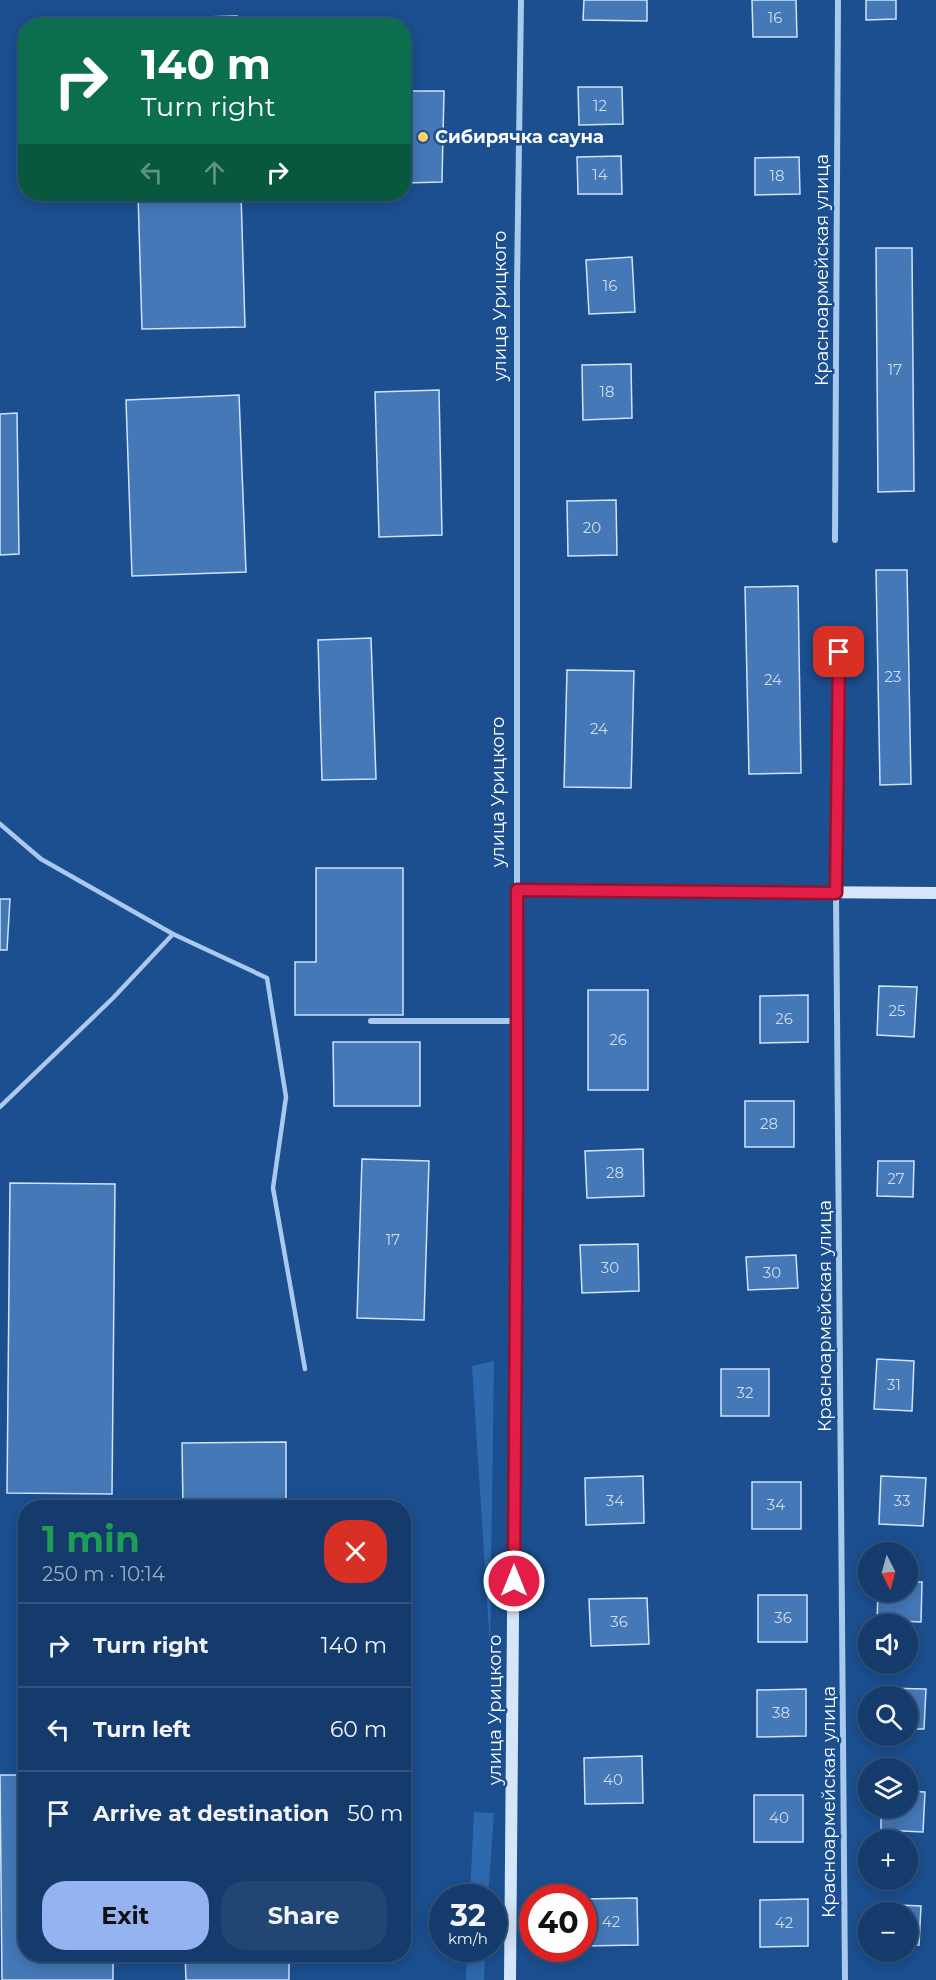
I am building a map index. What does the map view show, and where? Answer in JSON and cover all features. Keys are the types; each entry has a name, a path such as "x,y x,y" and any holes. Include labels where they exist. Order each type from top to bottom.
{"street":[{"name":"улица Урицкого","path":"510,1980 517,1021 517,297 521,0"},
{"name":"Красноармейская улица","path":"835,540 838,0"},
{"name":"Красноармейская улица","path":"839,652 836,893 845,1980"},
{"path":"517,890 936,893"},
{"path":"371,1021 517,1021"}],"lane":[{"path":"0,824 41,859 173,934 267,978 286,1097 273,1188 305,1369"},
{"path":"0,1107 113,998 173,934"}],"shaded area":[{"path":"494,1361 490,1647 472,1366"},
{"path":"474,1812 494,1813 489,1884 471,1884"},
{"path":"467,1962 485,1962 484,1980 466,1980"}],"building":[{"path":"584,0 647,0 647,21 583,20"},
{"path":"752,0 796,0 797,37 753,37"},
{"path":"866,0 896,0 896,19 866,20"},
{"path":"237,16 237,18 168,18"},
{"path":"578,87 622,87 623,124 579,125"},
{"name":"Сибирячка сауна","path":"411,91 444,91 442,182 411,183"},
{"path":"621,156 622,194 578,194 577,157"},
{"path":"799,157 800,194 755,195 755,158"},
{"path":"138,201 241,201 245,327 142,329"},
{"path":"876,248 912,248 914,491 878,492"},
{"path":"632,257 635,312 589,314 586,260"},
{"path":"631,364 632,418 583,420 582,365"},
{"path":"439,390 442,535 379,537 375,392"},
{"path":"239,395 246,572 132,576 126,400"},
{"path":"17,413 19,554 0,555 0,414"},
{"path":"616,500 617,555 568,556 567,501"},
{"path":"876,570 907,570 911,784 880,785"},
{"path":"798,586 801,773 749,774 745,587"},
{"path":"371,638 376,779 322,780 318,640"},
{"path":"567,670 634,671 631,788 564,787"},
{"path":"316,868 403,868 403,1015 295,1015 295,962 316,962"},
{"path":"0,899 10,899 7,950 0,950"},
{"path":"879,986 917,987 914,1037 877,1035"},
{"path":"588,990 648,990 648,1090 588,1090"},
{"path":"808,995 808,1042 760,1043 760,996"},
{"path":"333,1042 420,1042 420,1106 334,1106"},
{"path":"745,1101 794,1101 794,1147 745,1147"},
{"path":"643,1149 644,1196 587,1198 585,1151"},
{"path":"362,1159 429,1161 424,1320 357,1318"},
{"path":"878,1161 914,1161 913,1197 877,1196"},
{"path":"10,1183 115,1184 112,1494 7,1493"},
{"path":"638,1244 639,1291 582,1293 580,1245"},
{"path":"796,1255 798,1288 748,1290 746,1257"},
{"path":"877,1359 914,1361 912,1411 874,1409"},
{"path":"721,1369 769,1369 769,1416 721,1416"},
{"path":"286,1442 286,1500 183,1500 182,1443"},
{"path":"643,1476 644,1523 586,1525 585,1478"},
{"path":"881,1476 926,1478 923,1526 879,1524"},
{"path":"752,1482 801,1482 801,1529 752,1529"},
{"path":"918,1582 922,1582 921,1622 918,1622 918,1614 877,1614 878,1602 918,1602"},
{"path":"758,1595 807,1595 807,1642 758,1642"},
{"path":"647,1598 649,1644 591,1646 589,1599"},
{"path":"806,1689 806,1736 757,1737 757,1690"},
{"path":"918,1689 926,1689 924,1729 918,1729"},
{"path":"642,1756 643,1803 585,1804 584,1758"},
{"path":"0,1775 18,1775 18,1962 113,1962 113,1980 2,1980"},
{"path":"918,1792 925,1792 923,1832 881,1830 881,1818 918,1818"},
{"path":"754,1795 803,1795 803,1842 754,1842"},
{"path":"637,1898 638,1945 597,1946 597,1899"},
{"path":"808,1899 808,1946 760,1947 760,1900"},
{"path":"918,1906 921,1906 918,1945"},
{"path":"185,1962 289,1962 289,1980 186,1980"}],"place":[{"name":"Сибирячка сауна","path":"423,137"}],"route":[{"path":"514,1581 517,890 836,893 839,652"}]}
